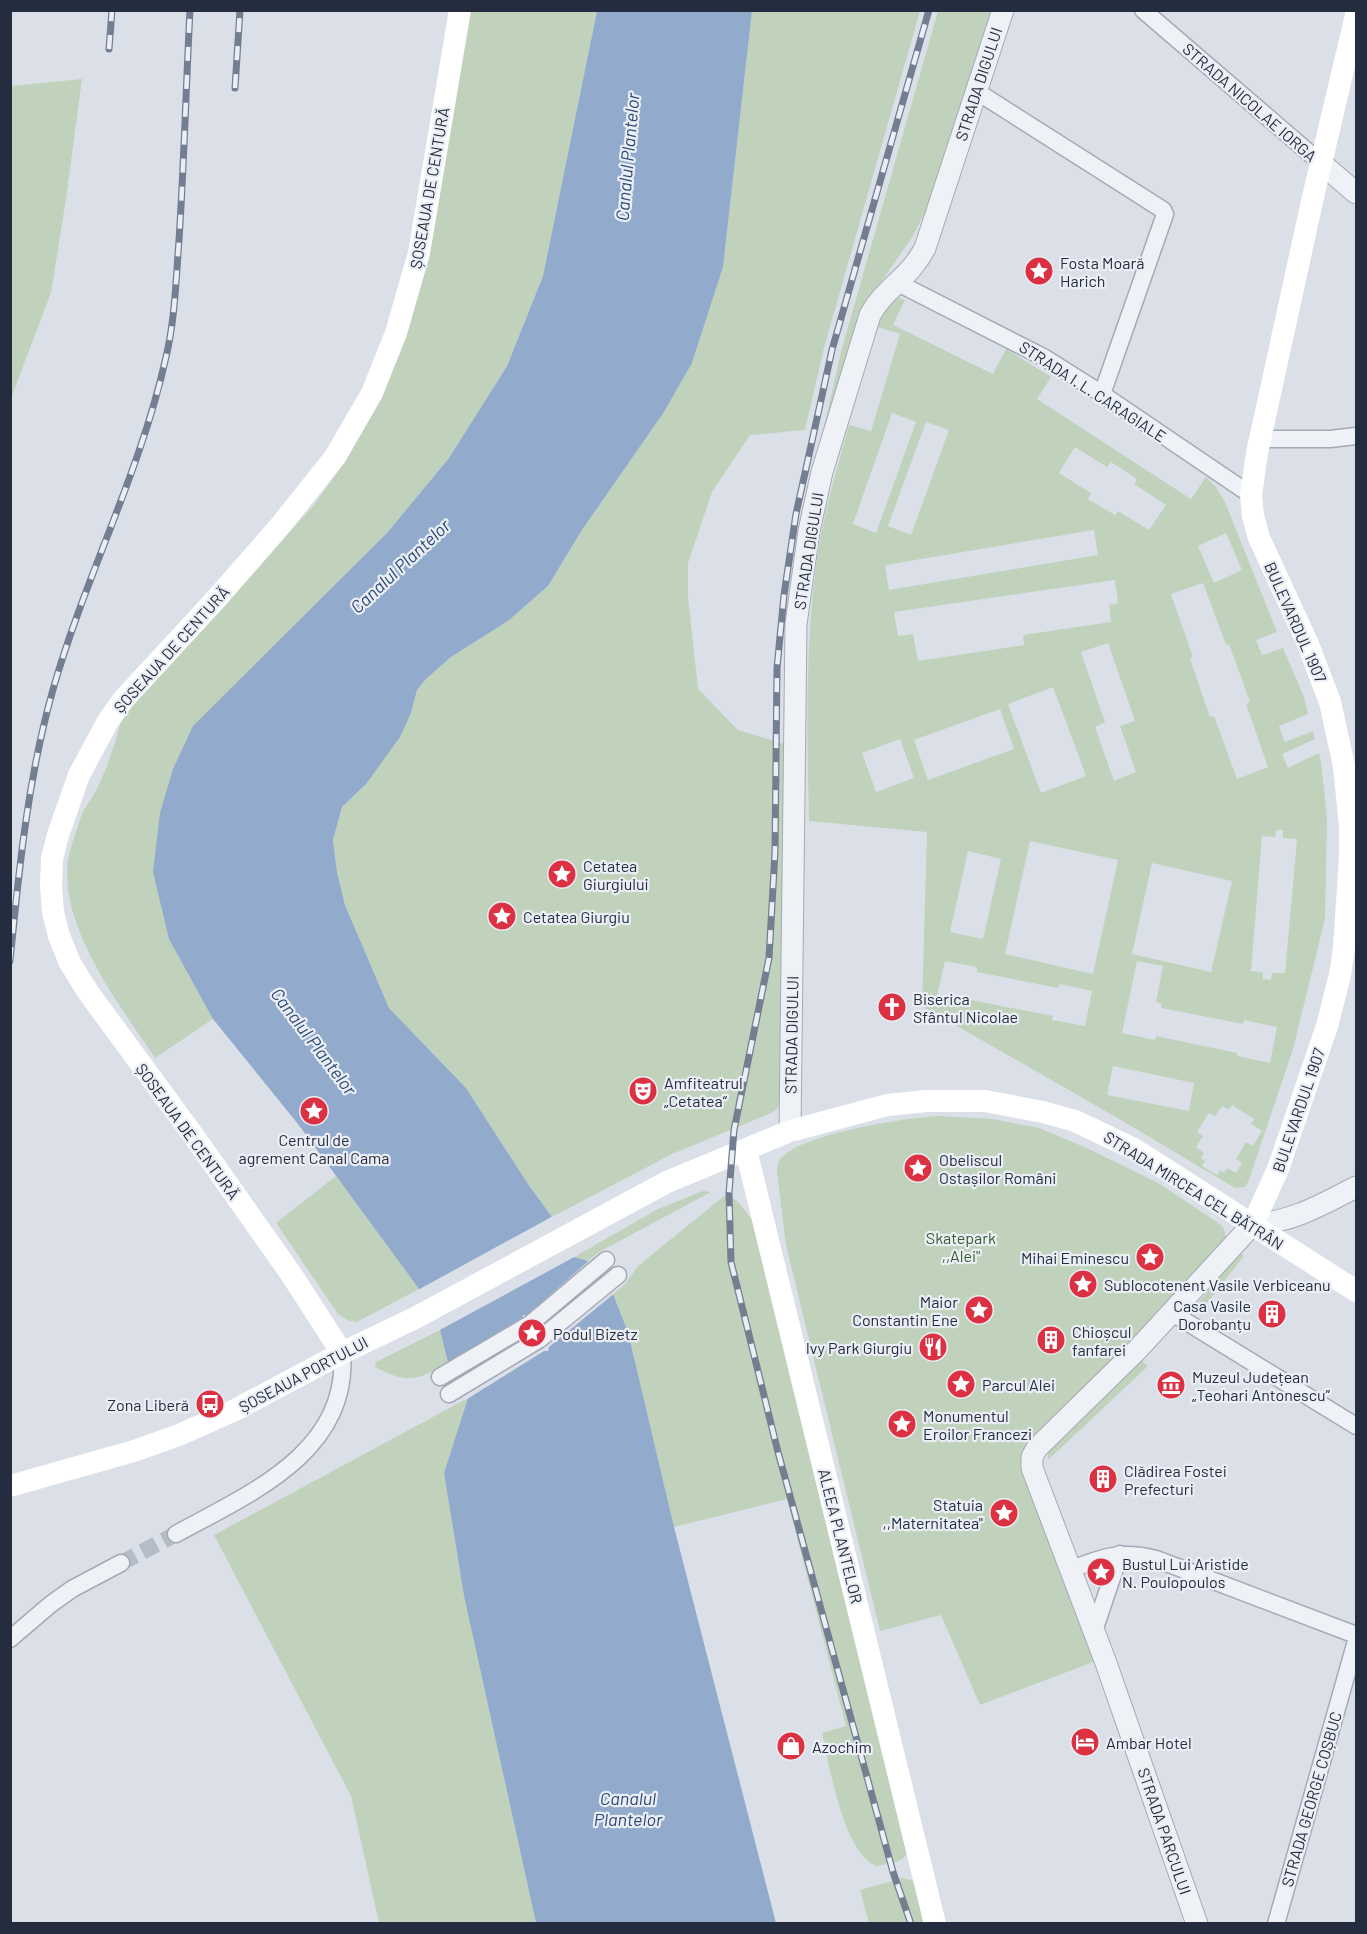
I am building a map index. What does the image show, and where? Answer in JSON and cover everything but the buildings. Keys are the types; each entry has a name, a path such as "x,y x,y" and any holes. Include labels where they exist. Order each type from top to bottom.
{"main road":[{"name":"ȘOSEAUA DE CENTURĂ","path":"342,1353 278,1256 70,963 59,936 53,912 52,859 79,775 108,721 123,700 218,598 308,492 335,457 372,393 396,333 419,253 460,10"},
{"name":"BULEVARDUL 1907","path":"1252,1224 1278,1169 1328,1026 1352,923 1350,762 1319,671 1296,615 1259,538 1253,516 1251,495 1260,439 1356,15"},
{"name":"STRADA MIRCEA CEL BĂTRÂN","path":"581,1227 667,1182 790,1131 866,1109 907,1102 964,1100 1016,1106 1075,1121 1108,1136 1134,1149 1356,1291"},
{"name":"ALEEA PLANTELOR","path":"746,1150 935,1923"},
{"name":"ȘOSEAUA PORTULUI","path":"10,1486 134,1451 179,1435 235,1410 342,1353 415,1318 581,1227"}],"street":[{"name":"STRADA DIGULUI","path":"790,1131 796,624 809,531 822,472 870,315 884,294 912,269 925,249 1003,10"},
{"name":"STRADA NICOLAE IORGA","path":"1143,10 1356,193"},
{"path":"976,91 1163,210 1163,220 1102,394"},
{"name":"STRADA I. L. CARAGIALE","path":"897,282 1019,344 1102,394 1251,495"},
{"path":"1260,439 1330,439 1356,436"},
{"path":"1356,1187 1295,1216 1275,1222 1252,1224 1172,1313 1356,1426"},
{"path":"440,1377 530,1324 606,1260"},
{"path":"449,1394 540,1339 618,1275"},
{"name":"STRADA PARCULUI","path":"1172,1313 1037,1448 1032,1458 1032,1468 1094,1632 1197,1923"},
{"path":"176,1534 270,1481 306,1451 324,1429 338,1395 343,1367 342,1353"},
{"path":"1094,1632 1120,1554"},
{"path":"1070,1570 1101,1557 1137,1554 1156,1559 1356,1635"},
{"path":"10,1639 51,1604 121,1563"},
{"name":"STRADA GEORGE COȘBUC","path":"1276,1923 1356,1641"}],"green space":[{"path":"467,11 597,11 543,276 507,366 449,458 387,533 299,622 192,979 213,1019 155,1058 107,986 79,930 70,901 67,874 71,847 83,812 96,791 106,767 123,715 314,505 348,457 376,407"},
{"path":"752,11 920,11 824,348 805,430 750,435 712,492 688,563 688,597 698,689 738,730 788,745 779,1103 777,1109 771,1113 672,1154 552,1217 466,1088 389,1008 345,905 337,872 333,840 342,807 366,784 411,713 417,690 451,657 508,621 548,586 582,530 664,412 692,363 723,267"},
{"path":"938,11 992,11 926,210 913,236 868,301 828,431 823,431 841,352"},
{"path":"82,79 51,293 11,398 11,86"},
{"path":"900,298 905,300 893,325 993,374 1006,349 1051,377 1037,399 1191,499 1206,477 1216,487 1225,502 1277,632 1256,640 1262,655 1283,648 1304,697 1308,714 1279,726 1285,742 1313,731 1315,739 1282,754 1288,768 1319,753 1321,761 1327,818 1325,919 1293,1049 1245,1187 1235,1188 922,1006 927,832 809,821 807,723 810,624 820,542 849,425 871,431 900,334 878,327 886,310","holes":["892,413 916,422 876,533 853,524","926,422 949,430 911,535 888,526","1075,447 1107,467 1111,462 1137,479 1134,484 1166,505 1149,530 1118,511 1115,515 1088,499 1091,493 1059,473","1094,530 1098,555 889,590 885,565","1226,533 1242,570 1214,583 1198,546","1115,580 1118,603 1109,605 1111,622 1023,635 1024,645 918,661 913,634 898,636 894,612","1203,583 1250,702 1246,704 1268,767 1237,779 1214,716 1210,717 1190,659 1193,657 1171,594","1108,643 1135,721 1120,726 1136,772 1114,781 1095,727 1105,722 1081,652","1053,687 1086,776 1041,793 1008,704","1000,709 1014,749 928,780 914,740","900,739 914,778 876,792 862,753","1276,830 1283,830 1283,838 1297,839 1285,973 1272,973 1271,980 1263,979 1263,972 1251,971 1262,836 1275,837","1030,841 1118,860 1093,974 1005,954","968,851 1001,859 983,939 950,932","1152,863 1232,881 1211,972 1132,954","945,961 977,967 977,972 1058,988 1060,984 1092,991 1085,1026 1052,1020 1053,1016 971,1000 970,1003 937,996","1137,961 1163,966 1156,1002 1162,1004 1161,1008 1243,1024 1244,1020 1277,1027 1270,1063 1237,1056 1237,1053 1156,1036 1155,1040 1122,1033","1113,1066 1194,1083 1189,1111 1107,1095","1232,1105 1254,1119 1251,1124 1262,1131 1253,1146 1246,1142 1236,1159 1242,1163 1236,1173 1227,1168 1224,1173 1220,1170 1217,1175 1202,1166 1205,1161 1201,1158 1204,1153 1196,1147 1203,1136 1197,1132 1209,1113 1215,1116 1222,1106 1229,1110"]},
{"name":"Parcul Alei","path":"937,1116 993,1119 1039,1128 1089,1149 1160,1184 1217,1222 1223,1227 1226,1237 1236,1244 1032,1457 1104,1658 980,1705 941,1615 880,1631 786,1245 777,1172 778,1163 787,1153 826,1136 877,1124"},
{"path":"336,1176 419,1289 357,1322 349,1321 338,1314 276,1223"},
{"path":"703,1191 711,1192 599,1252 588,1261 574,1257 658,1209"},
{"path":"724,1196 737,1201 752,1219 907,1854 889,1864 877,1866 865,1859 855,1845 847,1828 834,1786 822,1733 846,1726 787,1499 674,1527 628,1332 613,1294 625,1284 638,1266"},
{"path":"1240,1252 1244,1256 1204,1307 1198,1303"},
{"path":"440,1330 448,1363 428,1374 412,1378 396,1376 375,1367 376,1362"},
{"path":"1141,1360 1148,1366 1048,1460 1048,1451"},
{"path":"468,1398 444,1473 464,1596 536,1923 379,1923 351,1796 214,1535"},
{"path":"903,1878 914,1881 928,1923 869,1923 860,1890"}],"water":[{"name":"Canalul Plantelor","path":"597,11 752,11 723,267 692,363 664,412 582,530 548,586 508,621 451,657 426,679 417,690 411,713 400,737 366,784 342,807 333,840 337,872 345,905 389,1008 466,1088 552,1217 574,1257 588,1261 613,1294 628,1332 674,1527 776,1923 536,1923 464,1596 444,1473 468,1398 448,1363 440,1330 419,1289 298,1124 213,1019 169,939 153,872 160,813 173,769 193,726 387,533 449,458 507,366 543,276"}],"pier":[{"path":"555,1215 578,1255 438,1331 416,1291"},
{"name":"Podul Bizetz","path":"591,1259 616,1292 549,1347 548,1351 544,1351 464,1401 445,1364 522,1318 523,1315 527,1315"}],"tunnel":[{"path":"121,1563 176,1534"}],"railway":[{"path":"109,49 112,10"},
{"path":"10,961 31,788 45,720 81,604 142,441 169,343 179,240 190,10"},
{"path":"235,88 240,10"},
{"path":"911,1924 893,1872 778,1452 731,1262 729,1193 734,1130 769,958 775,852 777,668 784,595 796,514 832,350 929,10"}],"place":[{"name":"Fosta Moară Harich","path":"1039,271"},
{"name":"Cetatea Giurgiului","path":"562,874"},
{"name":"Cetatea Giurgiu","path":"502,916"},
{"name":"Biserica Sfântul Nicolae","path":"892,1007"},
{"name":"Amfiteatrul „Cetatea“","path":"643,1091"},
{"name":"Centrul de agrement Canal Cama","path":"314,1111"},
{"name":"Obeliscul Ostașilor Români","path":"918,1168"},
{"name":"Mihai Eminescu","path":"1150,1257"},
{"name":"Sublocotenent Vasile Verbiceanu","path":"1083,1284"},
{"name":"Maior Constantin Ene","path":"979,1310"},
{"name":"Casa Vasile Dorobanțu","path":"1272,1314"},
{"name":"Podul Bizetz","path":"532,1333"},
{"name":"Chioșcul fanfarei","path":"1051,1340"},
{"name":"Ivy Park Giurgiu","path":"933,1347"},
{"name":"Parcul Alei","path":"961,1384"},
{"name":"Muzeul Județean „Teohari Antonescu”","path":"1171,1385"},
{"name":"Zona Liberă","path":"210,1404"},
{"name":"Monumentul Eroilor Francezi","path":"902,1424"},
{"name":"Clădirea Fostei Prefecturi","path":"1103,1479"},
{"name":"Statuia ,,Maternitatea\"","path":"1004,1513"},
{"name":"Bustul Lui Aristide N. Poulopoulos","path":"1101,1572"},
{"name":"Ambar Hotel","path":"1085,1742"},
{"name":"Azochim","path":"791,1746"}],"park label":[{"name":"Skatepark ,,Alei\"","path":"961,1246"}]}
